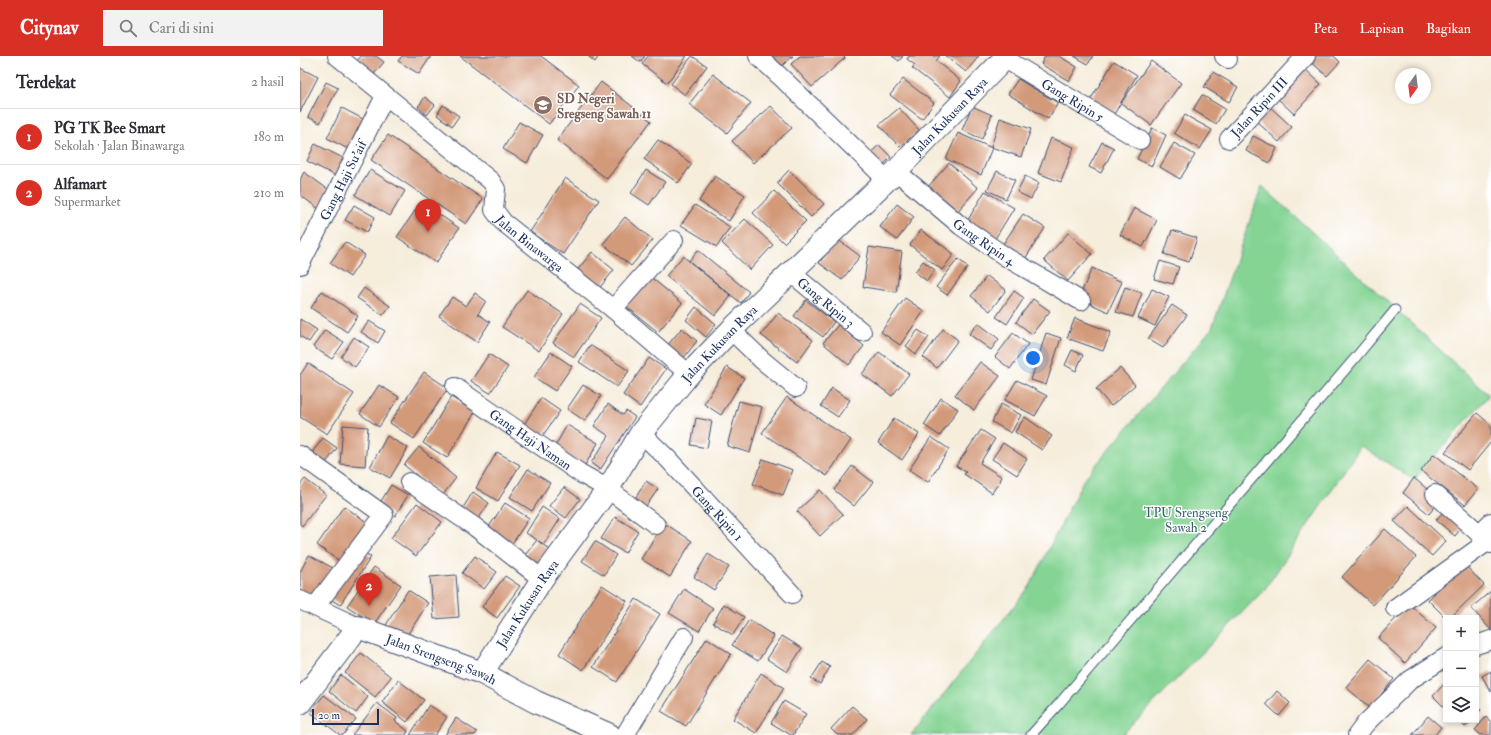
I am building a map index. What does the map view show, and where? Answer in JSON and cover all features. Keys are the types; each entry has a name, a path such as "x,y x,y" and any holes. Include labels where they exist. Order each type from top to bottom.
{"street":[{"name":"Jalan Binawarga","path":"336,56 491,181 496,189 494,210 503,222 612,309 689,374"},
{"name":"Gang Ripin 4","path":"758,56 891,175 1006,257 1081,301"},
{"name":"Jalan Ripin III","path":"1229,139 1306,56"},
{"name":"Jalan Kukusan Raya","path":"482,673 542,579 608,489 642,433 689,374 731,330 891,175 1006,57"},
{"name":"Gang Ripin 5","path":"1006,57 1140,140"},
{"name":"Gang Haji Su'aif","path":"300,265 385,96"},
{"path":"612,309 674,240"},
{"name":"Gang Ripin 3","path":"790,272 862,332"},
{"path":"731,330 762,360 796,388"},
{"name":"Gang Haji Naman","path":"455,387 580,473 608,489 656,526"},
{"name":"Gang Ripin 1","path":"642,433 668,459 792,594"},
{"path":"300,455 384,515 307,603 358,627 300,704"},
{"path":"409,482 475,527 542,579"},
{"path":"1395,608 1487,535 1435,494"},
{"name":"Jalan Srengseng Sawah","path":"358,627 482,673 536,702 613,735"},
{"path":"613,735 684,637"},
{"path":"1479,644 1491,640"},
{"path":"1357,735 1366,723 1410,680 1443,659"}],"lane":[{"path":"1030,735 1058,705 1395,310"}],"green space":[{"name":"TPU Srengseng Sawah 2","path":"1262,186 1489,395 1414,480 1361,446 1265,589 1122,735 911,735 1030,586 1084,479 1212,328"}],"building":[{"path":"361,56 376,56 384,62 374,74 357,61"},
{"path":"402,56 431,56 419,74 398,61"},
{"name":"SD Negeri Sregseng Sawah 11","path":"460,56 541,56 579,85 549,124"},
{"path":"588,56 599,56 595,62"},
{"path":"632,56 645,56 640,62"},
{"path":"648,56 687,56 667,83 642,64"},
{"path":"692,56 707,66 685,95 671,84"},
{"path":"765,56 793,56 777,70"},
{"path":"800,56 843,56 845,58 812,87 791,64"},
{"path":"892,56 903,56 899,61"},
{"path":"909,56 940,56 936,61 961,81 950,97 912,68 915,65 907,59"},
{"path":"946,56 979,56 966,72"},
{"path":"1045,56 1059,56 1077,67 1069,81 1041,64"},
{"path":"1074,56 1093,56 1088,64"},
{"path":"1313,56 1334,56 1340,62 1327,76 1309,60"},
{"path":"1114,61 1137,75 1113,116 1089,102"},
{"path":"1151,61 1181,83 1151,125 1121,103"},
{"path":"300,68 318,77 300,112"},
{"path":"1304,68 1321,84 1294,114 1277,98"},
{"path":"1213,72 1238,87 1229,102 1204,87"},
{"path":"713,74 751,103 727,133 689,104"},
{"path":"903,79 934,103 922,119 890,95"},
{"path":"1018,79 1058,103 1048,119 1008,94"},
{"path":"326,82 338,88 320,123 308,117"},
{"path":"601,82 651,121 607,179 557,140"},
{"path":"1202,95 1225,109 1216,124 1193,110"},
{"path":"425,97 435,105 427,115 418,107"},
{"path":"443,105 459,116 452,126 437,115"},
{"path":"771,106 792,128 753,163 732,141"},
{"path":"972,106 992,115 982,139 962,130"},
{"path":"1269,106 1292,127 1279,142 1255,120"},
{"path":"342,108 363,119 348,149 327,138"},
{"path":"899,108 919,130 900,147 879,125"},
{"path":"1185,115 1212,130 1200,149 1174,133"},
{"path":"1000,118 1031,129 1021,157 991,147"},
{"path":"519,122 543,135 527,163 503,149"},
{"path":"1152,128 1166,135 1152,166 1137,159"},
{"path":"958,133 992,148 981,175 946,159"},
{"path":"388,135 483,199 466,224 371,160"},
{"path":"1253,136 1277,148 1270,163 1246,151"},
{"path":"1051,138 1074,147 1061,182 1038,173"},
{"path":"658,140 692,164 678,183 644,159"},
{"path":"1102,142 1114,148 1101,173 1089,167"},
{"path":"1174,143 1195,155 1180,179 1160,167"},
{"path":"315,144 345,159 336,176 307,161"},
{"path":"879,145 891,157 879,169 867,156"},
{"path":"949,163 978,188 956,213 927,188"},
{"path":"370,170 405,191 390,216 355,195"},
{"path":"646,170 665,182 649,205 631,193"},
{"path":"789,170 824,204 811,217 777,183"},
{"path":"997,171 1015,180 1006,199 987,190"},
{"path":"304,172 329,190 319,209 300,195 300,180"},
{"path":"715,176 745,195 729,221 699,201"},
{"path":"1025,176 1039,183 1031,199 1017,192"},
{"path":"565,178 599,200 563,254 530,232"},
{"path":"774,191 806,221 784,243 753,213"},
{"path":"985,191 1014,208 993,242 965,225"},
{"path":"421,202 459,228 436,263 397,237"},
{"path":"897,204 914,217 897,240 880,227"},
{"path":"354,205 375,217 367,232 345,220"},
{"path":"695,205 730,227 717,247 681,225"},
{"path":"1134,208 1157,220 1143,247 1120,235"},
{"path":"1023,214 1045,228 1023,262 1001,247"},
{"path":"625,217 653,240 631,266 603,244"},
{"path":"745,219 773,245 750,270 722,243"},
{"path":"921,230 954,254 942,270 910,245"},
{"path":"1172,230 1197,238 1189,262 1164,254"},
{"path":"1068,233 1092,254 1068,281 1044,260"},
{"path":"837,239 860,256 842,280 819,263"},
{"path":"345,242 365,255 350,277 330,263"},
{"path":"869,247 902,252 896,292 863,287"},
{"path":"698,250 749,292 741,303 689,261"},
{"path":"592,252 614,270 597,291 575,273"},
{"path":"683,256 731,296 715,316 666,276"},
{"path":"958,259 968,267 947,295 936,287"},
{"path":"923,261 935,270 927,281 915,272"},
{"path":"1160,261 1179,267 1173,284 1154,279"},
{"path":"1092,268 1122,282 1108,312 1079,298"},
{"path":"647,274 682,303 658,332 622,303"},
{"path":"987,276 1006,290 990,311 971,296"},
{"path":"1125,287 1142,293 1133,317 1116,312"},
{"path":"364,288 390,306 383,315 357,298"},
{"path":"1152,289 1169,297 1155,326 1138,318"},
{"path":"527,290 563,314 539,351 502,327"},
{"path":"322,291 358,316 347,332 311,308"},
{"path":"1014,291 1024,298 1007,324 996,317"},
{"path":"475,293 486,301 478,314 490,322 477,342 439,316 452,297 466,306"},
{"path":"905,298 924,311 900,345 881,332"},
{"path":"1033,299 1050,311 1032,334 1016,322"},
{"path":"806,300 834,322 823,337 794,316"},
{"path":"580,304 601,318 574,357 553,343"},
{"path":"1172,305 1187,315 1163,348 1148,339"},
{"path":"696,307 716,324 706,337 686,320"},
{"path":"778,313 813,340 797,362 761,335"},
{"path":"1075,318 1111,332 1103,351 1067,338"},
{"path":"300,319 317,330 309,342 300,336"},
{"path":"369,321 385,331 378,343 361,332"},
{"path":"978,323 999,339 991,350 969,334"},
{"path":"838,325 864,346 849,365 823,343"},
{"path":"682,328 697,341 682,360 666,347"},
{"path":"943,329 958,340 937,368 923,357"},
{"path":"325,330 344,342 332,359 313,347"},
{"path":"918,330 929,337 916,354 906,346"},
{"path":"1013,333 1028,344 1010,369 995,357"},
{"path":"1046,333 1061,338 1046,385 1031,380"},
{"path":"354,337 369,347 355,367 341,357"},
{"path":"590,345 629,371 617,387 579,362"},
{"path":"1072,350 1083,355 1076,371 1065,365"},
{"path":"551,352 572,366 555,391 534,377"},
{"path":"879,352 909,374 892,396 862,374"},
{"path":"489,354 508,367 490,393 471,381"},
{"path":"649,358 666,369 640,407 623,395"},
{"path":"980,362 1000,376 974,410 955,395"},
{"path":"308,363 354,394 327,434 300,417 300,375"},
{"path":"727,367 744,378 721,415 704,404"},
{"path":"1120,368 1135,385 1111,406 1096,389"},
{"path":"424,372 448,388 414,439 390,423"},
{"path":"1017,380 1047,396 1035,416 1005,400"},
{"path":"379,385 399,397 379,427 360,414"},
{"path":"583,385 601,396 585,421 567,409"},
{"path":"832,388 850,400 838,417 821,406"},
{"path":"451,397 475,412 447,458 423,443"},
{"path":"787,397 851,440 827,476 762,433"},
{"path":"541,398 560,411 541,438 523,426"},
{"path":"941,398 958,409 940,436 924,425"},
{"path":"739,401 762,407 750,453 727,446"},
{"path":"608,404 623,415 626,411 635,417 600,470 591,463 609,436 594,426"},
{"path":"1001,404 1021,415 1011,433 992,422"},
{"path":"1477,413 1491,425 1491,442 1468,470 1445,452"},
{"path":"1025,417 1052,436 1042,450 1015,432"},
{"path":"696,418 712,421 707,448 691,445"},
{"path":"894,418 919,434 902,460 878,443"},
{"path":"343,425 368,427 365,466 340,464"},
{"path":"567,425 598,443 584,467 553,450"},
{"path":"981,430 995,439 980,463 1002,477 992,493 964,474 966,472 956,466"},
{"path":"387,436 408,448 390,478 370,467"},
{"path":"931,437 949,449 928,482 909,470"},
{"path":"323,438 337,448 325,464 311,454"},
{"path":"1003,443 1027,459 1017,475 992,459"},
{"path":"419,447 456,478 442,496 404,465"},
{"path":"497,452 520,465 498,501 476,488"},
{"path":"1434,454 1478,489 1465,505 1421,471"},
{"path":"763,459 793,470 783,495 753,484"},
{"path":"852,466 873,482 854,506 834,490"},
{"path":"528,469 550,483 532,511 510,497"},
{"path":"1414,478 1440,500 1429,514 1403,493"},
{"path":"305,479 326,495 302,526 300,524 300,485"},
{"path":"646,481 658,489 642,512 631,505"},
{"path":"391,485 408,495 395,516 378,506"},
{"path":"564,487 580,499 566,518 549,506"},
{"path":"820,490 843,514 820,536 797,511"},
{"path":"473,492 489,503 475,524 459,514"},
{"path":"417,503 442,522 416,556 391,538"},
{"path":"505,503 529,518 510,547 486,531"},
{"path":"344,506 368,523 340,562 317,545"},
{"path":"1408,506 1446,541 1432,556 1394,521"},
{"path":"542,507 560,519 544,544 538,541 553,552 538,572 521,560 537,540 526,533"},
{"path":"1443,512 1461,528 1455,536 1436,520"},
{"path":"615,517 638,531 625,553 601,539"},
{"path":"664,523 692,541 670,577 641,559"},
{"path":"1385,529 1416,557 1373,605 1342,577"},
{"path":"595,541 616,555 604,575 582,561"},
{"path":"360,550 371,557 340,605 329,598"},
{"path":"708,554 729,567 714,590 694,577"},
{"path":"309,555 333,568 310,600 300,594 300,572"},
{"path":"475,556 497,572 484,589 462,573"},
{"path":"1464,564 1484,585 1453,615 1443,615 1428,600"},
{"path":"374,567 401,585 374,624 347,606"},
{"path":"456,575 459,617 434,619 430,577"},
{"path":"505,576 520,586 497,618 482,607"},
{"path":"602,585 627,601 583,670 559,654"},
{"path":"684,589 713,608 699,631 669,613"},
{"path":"408,590 428,603 406,637 386,625"},
{"path":"1491,591 1491,630 1479,615 1471,608"},
{"path":"636,599 660,614 617,682 593,667"},
{"path":"724,604 744,617 733,635 713,623"},
{"path":"1409,604 1436,628 1405,663 1378,638"},
{"path":"749,620 774,636 758,661 732,645"},
{"path":"782,636 802,648 787,672 767,659"},
{"path":"707,638 731,654 686,726 661,711"},
{"path":"361,653 391,677 375,697 345,673"},
{"path":"1370,659 1394,679 1370,708 1346,687"},
{"path":"822,662 830,667 820,684 811,679"},
{"path":"1491,671 1491,692 1482,676"},
{"path":"761,673 784,688 756,733 733,719"},
{"path":"341,675 368,697 356,713 329,691"},
{"path":"398,680 424,700 407,722 382,702"},
{"path":"1443,685 1443,706 1433,696"},
{"path":"1277,691 1290,703 1279,716 1266,704"},
{"path":"324,695 356,719 343,735 340,735 310,712"},
{"path":"784,701 806,714 793,735 771,723"},
{"path":"377,703 397,718 395,721 408,731 406,735 352,735"},
{"path":"429,705 447,717 435,735 410,735"},
{"path":"852,706 867,719 853,735 837,735 831,729"},
{"path":"1428,716 1441,727 1435,735 1412,735"},
{"path":"1486,717 1491,722 1491,735 1481,735 1475,730"},
{"path":"456,718 477,732 475,735 445,735"},
{"path":"1461,723 1469,723 1465,727"}],"place":[{"name":"SD Negeri Sregseng Sawah 11","path":"543,105"},
{"name":"PG TK Bee Smart","path":"428,232"},
{"name":"Alfamart","path":"369,606"}]}
